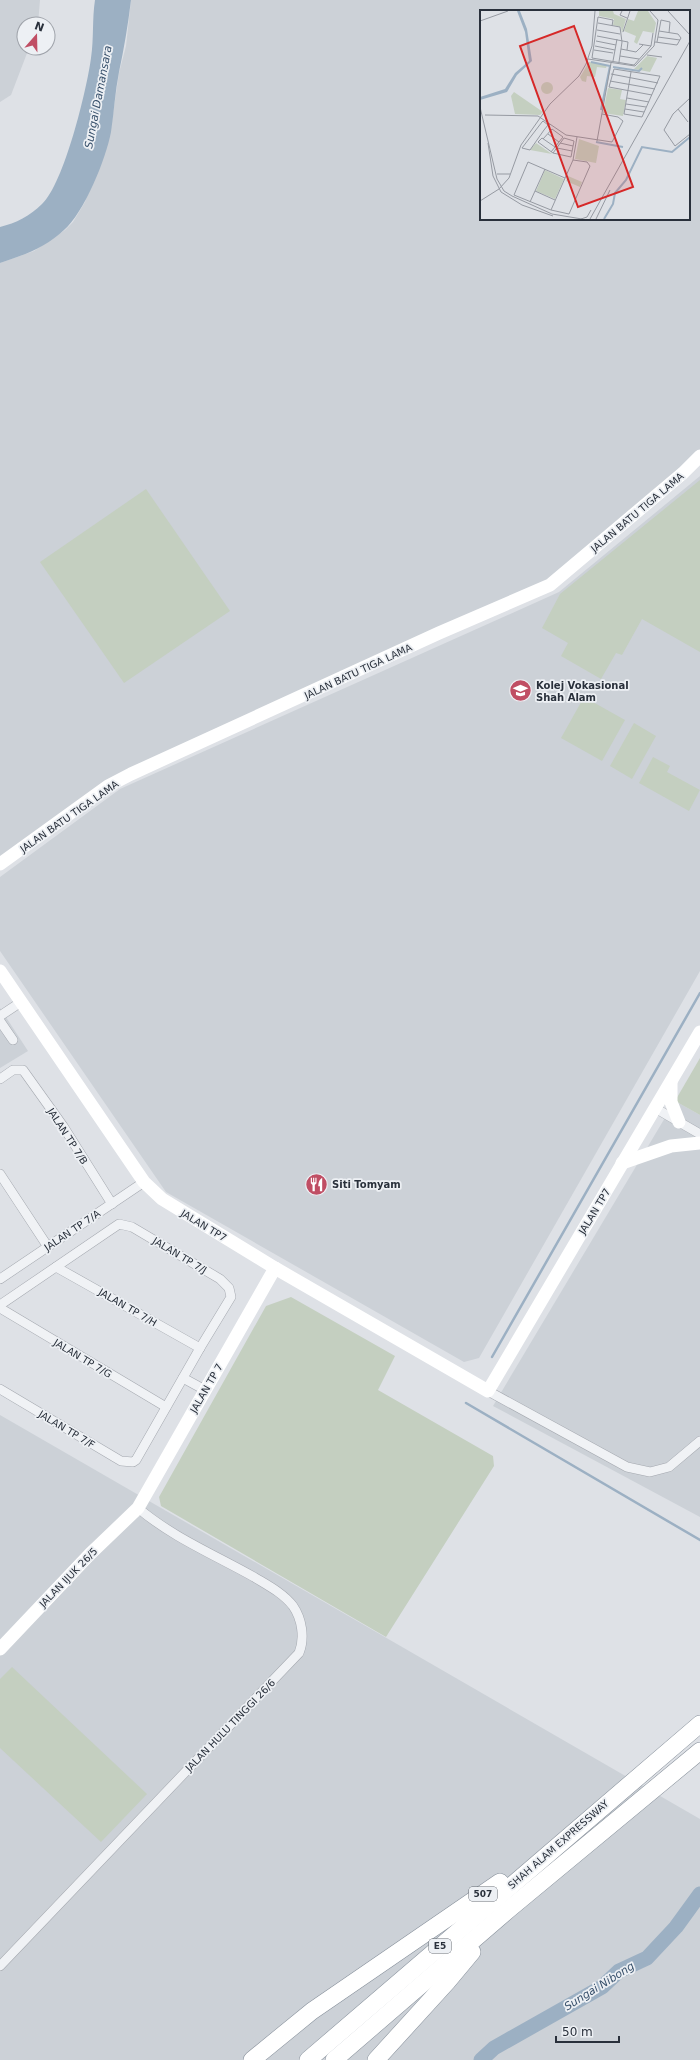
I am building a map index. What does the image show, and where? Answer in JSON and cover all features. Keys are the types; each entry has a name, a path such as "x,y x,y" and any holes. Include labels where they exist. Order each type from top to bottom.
{"highway":[{"name":"SHAH ALAM EXPRESSWAY","path":"308,2060 700,1724"},
{"name":"SHAH ALAM EXPRESSWAY","path":"334,2060 501,1916 700,1751"},
{"name":"507","path":"252,2060 312,2011 573,1832"},
{"path":"376,2060 447,1982 501,1916"}],"street":[{"name":"JALAN BATU TIGA LAMA","path":"0,864 108,786 131,774 439,633 550,585 683,473 699,457"},
{"name":"JALAN TP7","path":"0,971 144,1182 162,1199 275,1268 488,1391 627,1467 650,1472 669,1466 700,1441"},
{"path":"0,1016 21,1002"},
{"path":"0,1022 13,1040"},
{"name":"JALAN TP7","path":"488,1391 700,1032"},
{"name":"JALAN TP 7/B","path":"0,1079 13,1070 23,1070 62,1126 112,1204"},
{"path":"671,1080 671,1102 679,1122"},
{"path":"655,1108 700,1134"},
{"path":"622,1163 671,1146 700,1143"},
{"path":"0,1174 48,1247"},
{"name":"JALAN TP 7/A","path":"0,1279 144,1182"},
{"name":"JALAN TP 7/J","path":"56,1267 119,1224 132,1227 220,1279 229,1288 231,1297 200,1348"},
{"path":"0,1306 56,1267"},
{"name":"JALAN TP 7/H","path":"56,1267 200,1348"},
{"name":"JALAN TP 7","path":"138,1508 275,1268"},
{"name":"JALAN TP 7/G","path":"0,1306 166,1407"},
{"path":"166,1407 200,1348"},
{"path":"183,1378 205,1390"},
{"name":"JALAN TP 7/F","path":"0,1389 121,1461 133,1462 136,1460 166,1407"},
{"name":"JALAN IJUK 26/5","path":"0,1649 90,1554 138,1508"},
{"name":"JALAN HULU TINGGI 26/6","path":"0,1966 299,1653 303,1643 299,1617 282,1594 224,1560 155,1523 138,1508"}],"shaded area":[{"path":"0,0 40,0 39,16 16,16 16,56 26,56 11,95 0,102"},
{"path":"131,0 700,0 700,463 552,588 134,767 0,858 0,263 34,251 65,230 73,222 85,202 110,134 119,73 126,46"},
{"path":"700,476 700,971 479,1358 464,1362 166,1192 0,951 0,877 120,789 559,592"},
{"path":"0,1008 28,1051 0,1068"},
{"path":"675,1101 700,1115 700,1517 493,1406"},
{"path":"0,1415 700,1819 700,2060 0,2060"}],"green space":[{"path":"700,480 700,652 642,619 622,655 616,653 601,679 561,656 568,643 542,628 560,594"},
{"path":"146,489 230,611 124,683 40,562"},
{"path":"584,697 625,720 602,761 561,738"},
{"path":"634,723 656,736 632,779 610,766"},
{"path":"653,757 670,766 667,772 700,790 689,811 639,783"},
{"path":"700,1058 700,1115 675,1101"},
{"path":"291,1297 395,1356 378,1390 493,1456 494,1466 386,1637 161,1506 159,1497 266,1306"},
{"path":"12,1667 147,1794 101,1842 0,1748 0,1679"}],"water":[{"name":"Sungai Damansara","path":"95,0 131,0 116,87 111,132 99,170 79,211 72,222 64,230 42,246 26,254 0,263 0,227 12,223 33,212 42,204 50,193 66,157 80,113 89,72 92,51"}],"waterway":[{"path":"492,1357 700,993"},
{"path":"466,1403 700,1540"},
{"name":"Sungai Nibong","path":"481,2060 494,2048 602,1987 619,1971 647,1958 676,1927 700,1894"}],"place":[{"name":"Kolej Vokasional Shah Alam","path":"520,691"},
{"name":"Siti Tomyam","path":"316,1184"}]}
